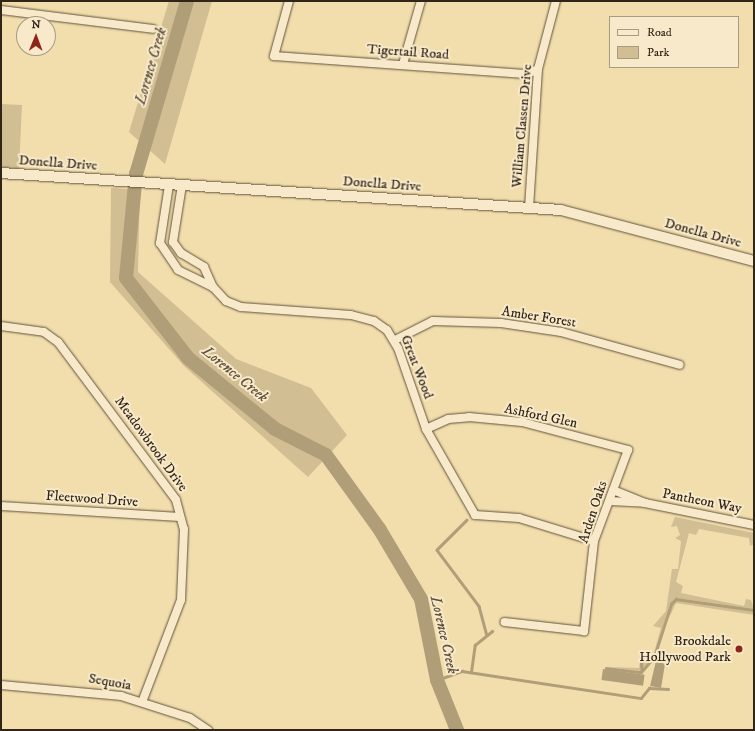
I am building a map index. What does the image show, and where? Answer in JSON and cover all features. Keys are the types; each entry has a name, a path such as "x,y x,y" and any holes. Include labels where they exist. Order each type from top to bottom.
{"street":[{"name":"Tigertail Road","path":"289,1 274,56 528,74 538,69"},
{"path":"403,64 421,1"},
{"name":"William Classen Drive","path":"529,208 538,69 556,1"},
{"path":"1,10 154,29"},
{"name":"Donella Drive","path":"1,173 561,210 754,262"},
{"name":"Great Wood","path":"166,184 160,243 163,252 178,270 213,288 226,301 240,308 361,317 387,330 395,340 426,429 475,515 519,518 594,541"},
{"name":"Great Wood","path":"182,185 173,242 181,253 204,267 213,288"},
{"name":"Amber Forest","path":"395,340 432,321 501,323 561,332 680,365"},
{"name":"Meadowbrook Drive","path":"1,326 44,332 58,342 162,478 176,500 184,529 181,600 142,702"},
{"name":"Ashford Glen","path":"426,429 448,419 469,417 522,422 628,450"},
{"name":"Arden Oaks","path":"505,622 584,631 594,541 628,450"},
{"name":"Pantheon Way","path":"614,490 645,503"},
{"name":"Pantheon Way","path":"610,501 645,503 754,524"},
{"name":"Fleetwood Drive","path":"1,506 180,517"},
{"name":"Sequoia","path":"1,685 88,691 142,702 190,718 208,730"}],"green space":[{"path":"169,1 212,1 165,164 129,132"},
{"path":"1,104 22,105 19,169 1,167"},
{"path":"111,188 140,190 138,272 236,359 311,388 347,435 308,477 184,366 110,282"},
{"path":"675,517 754,533 754,544 750,546 749,538 699,529 696,535 689,533 676,582 683,586 681,593 744,606 746,599 751,600 754,609 676,598 670,604 653,657 641,671 607,667 639,668 641,655 653,656 661,628 653,626 666,611 672,569 678,569 681,541 675,538 680,535 677,526 671,527"},
{"path":"679,599 754,610 754,615 676,603 669,618 672,602"}],"shaded area":[{"path":"656,661 665,664 661,688 650,686"},
{"path":"603,669 645,675 643,686 601,680"}],"waterway":[{"name":"Lorence Creek","path":"187,1 136,174 126,278 188,358 275,429 326,455 380,530 421,599 437,680 457,730"},
{"path":"467,520 437,550 479,606 487,635"},
{"path":"606,668 641,672 654,657 671,604 676,599 754,610"},
{"path":"471,672 475,645 492,631"},
{"path":"641,656 642,670"},
{"path":"437,680 462,671 641,698 649,688 668,689"}],"place":[{"name":"Brookdale Hollywood Park","path":"739,649"}]}
